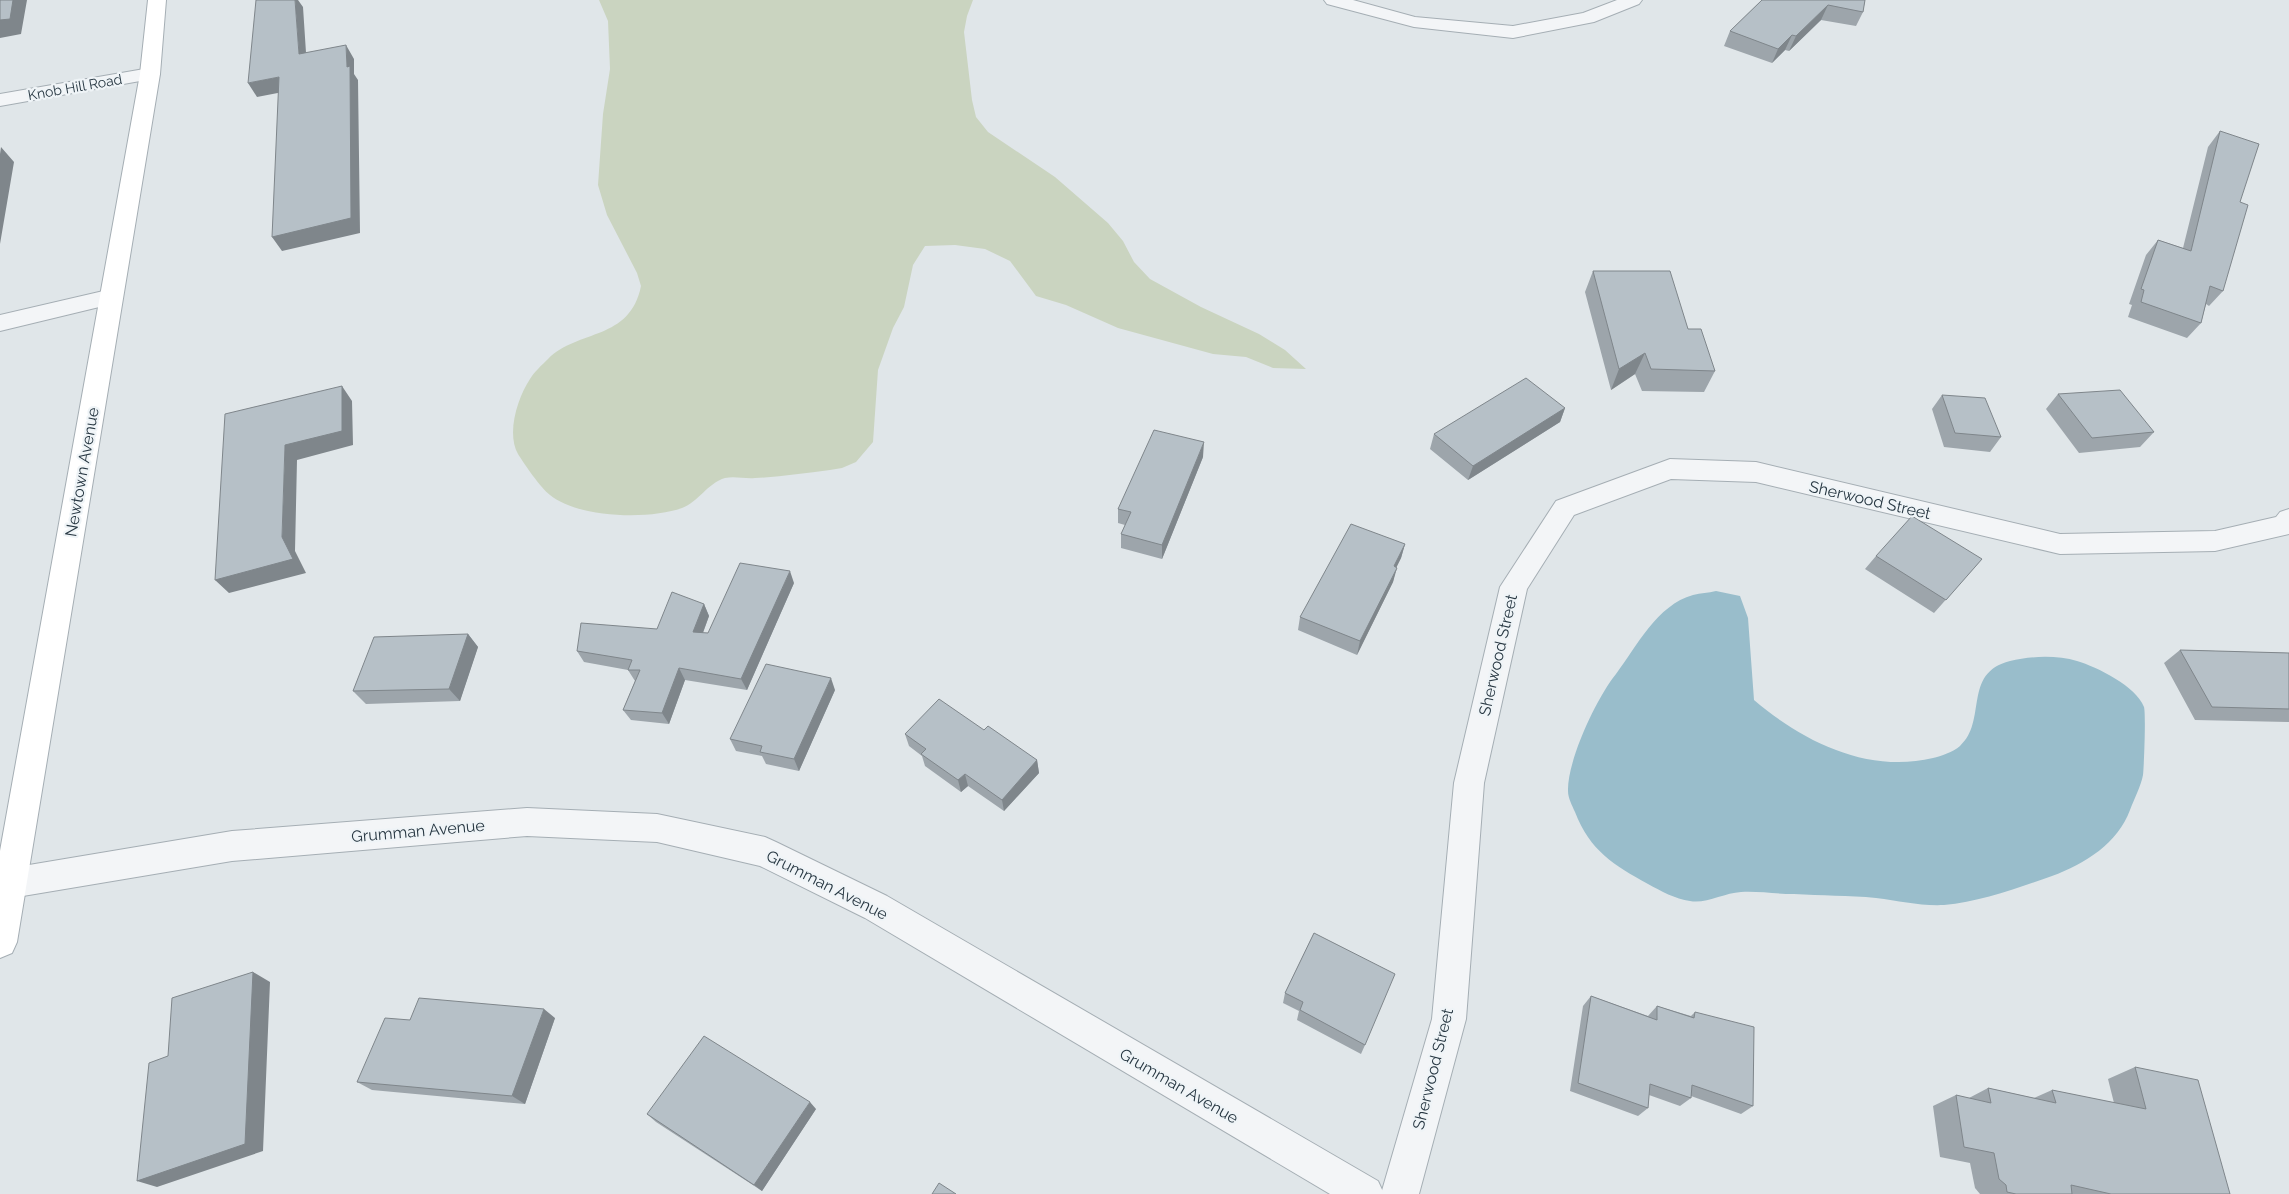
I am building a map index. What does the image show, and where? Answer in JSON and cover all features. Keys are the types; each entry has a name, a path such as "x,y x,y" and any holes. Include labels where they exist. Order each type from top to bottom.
{"main road":[{"name":"Newtown Avenue","path":"0,942 6,885 112,297 150,74 157,0"}],"street":[{"path":"1334,0 1414,22 1512,32 1588,18 1633,0"},
{"name":"Knob Hill Road","path":"0,100 150,74"},
{"path":"0,323 112,297"},
{"name":"Sherwood Street","path":"1400,1194 1449,1019 1469,783 1514,587 1565,508 1670,469 1756,472 2060,544 2215,542 2285,525 2289,519"},
{"name":"Grumman Avenue","path":"6,885 232,846 527,822 657,828 765,852 876,907 1365,1194"}],"green space":[{"path":"599,0 973,0 964,32 972,100 976,117 988,132 1055,177 1108,223 1123,241 1134,262 1150,279 1201,307 1259,334 1285,350 1306,369 1273,368 1246,357 1213,354 1118,328 1066,305 1036,296 1010,261 985,249 955,245 925,246 913,265 904,307 893,328 878,370 873,442 856,462 842,468 792,475 725,478 713,484 688,505 668,512 614,515 562,503 542,487 518,454 513,436 513,426 521,395 532,376 548,359 560,350 615,325 626,316 635,304 641,286 637,273 607,215 598,185 603,114 610,69 608,21"}],"water":[{"path":"1716,591 1740,596 1748,618 1754,700 1793,729 1815,741 1860,757 1884,761 1909,762 1947,754 1957,748 1968,736 1973,724 1980,687 1986,676 1995,667 2010,661 2035,657 2061,658 2077,661 2115,678 2140,699 2145,712 2143,775 2125,822 2099,851 2064,871 1985,898 1944,905 1926,905 1866,897 1747,892 1696,902 1674,897 1648,884 1604,856 1581,826 1571,804 1568,791 1572,763 1584,730 1608,684 1658,617 1680,600 1693,595"}],"building":[{"path":"0,0 13,0 10,19 0,20"},
{"path":"256,0 295,0 299,54 346,45 347,67 350,66 351,218 272,237 279,77 248,83"},
{"path":"1762,0 1865,0 1863,12 1828,5 1796,36 1792,35 1778,49 1730,31"},
{"path":"2220,131 2259,144 2240,202 2248,205 2223,291 2210,286 2201,323 2141,302 2144,290 2141,289 2158,240 2191,251"},
{"path":"1593,271 1670,271 1688,329 1701,329 1715,371 1651,369 1645,353 1619,369"},
{"path":"1526,378 1565,408 1473,466 1434,434"},
{"path":"342,386 342,431 285,445 282,537 293,559 215,580 225,414"},
{"path":"2120,390 2154,432 2092,438 2058,394"},
{"path":"1942,395 1985,398 2001,437 1955,433"},
{"path":"1154,430 1204,442 1162,545 1121,534 1131,512 1118,509"},
{"path":"1912,516 1982,559 1946,600 1876,556"},
{"path":"1351,524 1405,544 1394,566 1397,568 1360,641 1300,617"},
{"path":"740,563 790,571 741,679 679,668 662,713 623,710 640,670 628,670 632,660 577,651 581,623 657,629 672,592 704,604 693,632 708,633"},
{"path":"468,634 449,689 353,691 374,637"},
{"path":"2180,650 2289,653 2289,709 2212,707"},
{"path":"766,664 831,678 794,759 760,752 762,746 730,739"},
{"path":"939,699 984,730 988,726 1037,760 1002,800 965,774 958,780 921,754 926,749 905,734"},
{"path":"1314,933 1395,974 1365,1045 1300,1010 1303,1002 1285,993"},
{"path":"253,972 245,1144 137,1181 149,1063 168,1056 172,998"},
{"path":"1591,996 1657,1020 1657,1006 1694,1018 1695,1012 1754,1027 1753,1106 1692,1085 1691,1098 1650,1084 1648,1108 1578,1083"},
{"path":"419,998 544,1009 512,1096 357,1082 385,1018 410,1020"},
{"path":"704,1036 810,1102 754,1185 647,1114"},
{"path":"2135,1067 2198,1080 2230,1194 2111,1194 2071,1185 2072,1194 2016,1194 2007,1192 2006,1185 1999,1179 1994,1153 1964,1147 1956,1095 1991,1103 1988,1088 2056,1103 2052,1090 2146,1109"},
{"path":"939,1183 956,1194 932,1194"}]}
